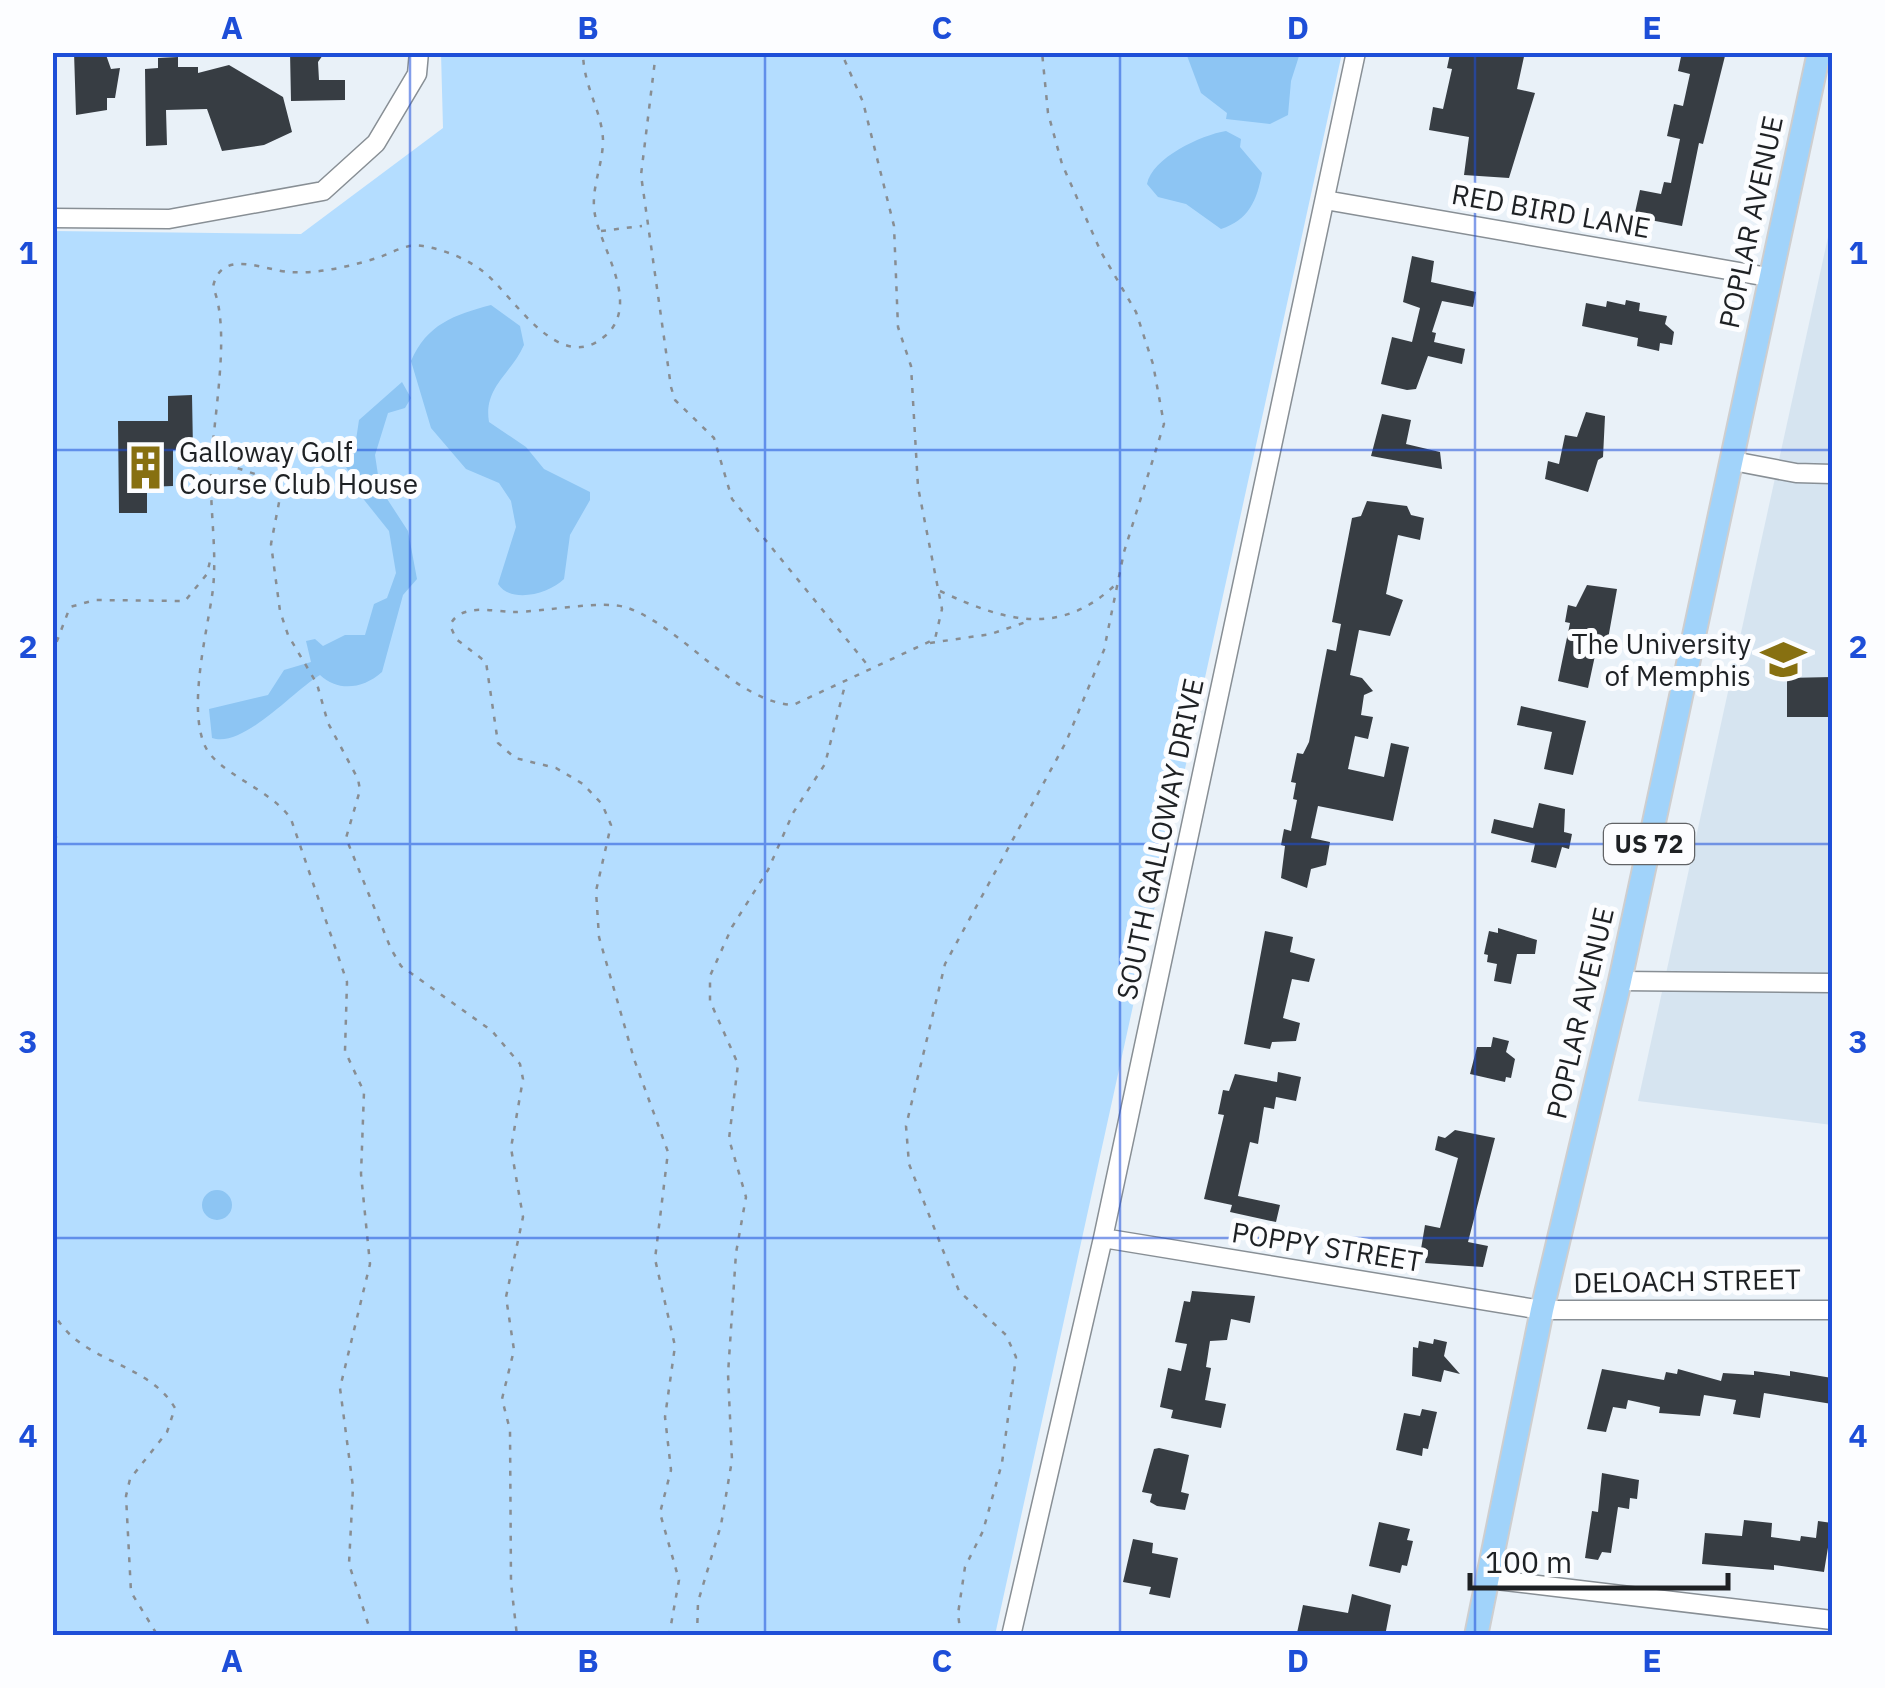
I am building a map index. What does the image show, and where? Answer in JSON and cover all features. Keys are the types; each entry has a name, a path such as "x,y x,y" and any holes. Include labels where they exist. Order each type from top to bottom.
{"main road":[{"name":"POPLAR AVENUE","path":"1476,1636 1542,1310 1620,981 1819,52"}],"street":[{"path":"52,218 169,219 323,192 376,143 417,74 420,52"},
{"name":"SOUTH GALLOWAY DRIVE","path":"1011,1636 1102,1238 1356,52"},
{"name":"RED BIRD LANE","path":"1324,200 1768,276"},
{"path":"1733,460 1796,474 1832,474"},
{"path":"1620,981 1832,984"},
{"name":"POPPY STREET","path":"1102,1238 1542,1310"},
{"name":"DELOACH STREET","path":"1542,1310 1832,1310"},
{"path":"1488,1579 1832,1620"}],"path":[{"path":"372,1636 349,1564 353,1488 340,1388 370,1264 362,1174 364,1092 345,1051 347,982 291,820 276,800 218,761 204,744 200,658 212,596 212,460 221,304 213,287 220,270 243,262 308,273 419,245 458,256 483,271 550,339 580,347 595,344 609,333 620,307 593,198 603,140 586,88 582,52"},
{"path":"656,52 641,175 665,368 676,400 714,438 738,508 871,670"},
{"path":"841,52 863,102 894,226 896,314 911,366 918,487 939,590 940,629 928,643"},
{"path":"960,1636 958,1614 965,1567 983,1531 1002,1462 1016,1357 1006,1335 958,1290 908,1164 906,1126 944,964 1066,742 1104,650 1116,584 1164,424 1163,406 1136,312 1101,252 1062,164 1048,113 1042,52"},
{"path":"599,232 646,225"},
{"path":"212,460 268,478 282,487 272,528 274,575 288,635 317,684 328,724 358,779 360,790 346,838 390,950 401,966 500,1039 520,1064 523,1079 511,1148 523,1217 506,1297 514,1350 502,1398 510,1430 511,1583 518,1636"},
{"path":"52,654 70,607 94,600 185,600 206,574 212,554"},
{"path":"669,1636 679,1580 660,1513 671,1470 665,1418 675,1346 655,1259 668,1152 634,1059 599,938 596,892 611,825 602,804 584,784 556,768 514,758 498,744 486,662 456,639 450,625 454,617 468,611 556,612 608,604 642,614 778,704 810,701 928,643 976,638 1034,620 1059,619 1086,610 1116,584"},
{"path":"939,590 1034,620"},
{"path":"697,1636 698,1602 721,1525 732,1460 728,1374 736,1254 746,1196 729,1139 738,1064 710,1001 710,976 732,927 768,870 794,814 824,764 846,684"},
{"path":"52,821 56,837 52,857"},
{"path":"52,1309 71,1338 136,1373 164,1392 175,1408 167,1432 130,1479 126,1496 131,1592 158,1636"}],"shaded area":[{"path":"441,53 1342,53 995,1635 53,1636 53,231 301,234 443,128"},
{"path":"1186,53 1300,53 1291,81 1288,115 1270,124 1226,119 1227,113 1201,93"},
{"path":"1226,131 1241,139 1240,147 1262,173 1250,208 1239,220 1221,229 1186,204 1158,197 1147,184 1168,157 1204,137"},
{"name":"The University of Memphis","path":"1832,219 1832,1125 1638,1101"},
{"path":"491,305 520,326 524,345 494,390 489,422 526,447 544,469 590,492 590,500 570,535 564,579 530,595 512,594 498,584 516,527 511,501 499,483 466,469 431,428 411,361 425,338 443,323"},
{"path":"402,382 411,398 405,408 388,413 375,455 380,488 408,531 417,579 403,595 382,672 351,686 335,684 320,675 253,727 224,739 212,738 209,709 268,695 284,670 311,662 306,641 315,639 323,646 345,635 365,635 374,604 387,598 396,573 389,531 361,496 343,461 348,442 356,440 359,420"},
{"path":"217,1190 228,1194 232,1205 228,1216 217,1220 206,1216 202,1205 206,1194"}],"building":[{"path":"74,52 105,52 111,69 120,68 115,98 107,98 107,110 76,115"},
{"path":"290,52 325,52 318,62 319,80 345,80 345,100 291,101"},
{"path":"1525,52 1517,89 1535,93 1509,178 1464,175 1469,137 1429,130 1433,107 1443,109 1452,69 1447,68 1450,54"},
{"path":"1682,52 1726,52 1703,144 1699,143 1682,226 1634,217 1640,190 1661,194 1664,182 1671,183 1680,139 1667,136 1674,104 1683,106 1690,74 1678,71"},
{"path":"178,57 178,67 198,67 198,73 229,65 283,97 292,132 264,145 222,151 207,109 166,110 167,145 146,146 145,69 158,68 158,58"},
{"path":"1412,256 1434,261 1431,282 1476,292 1473,307 1442,301 1432,332 1436,333 1434,342 1465,349 1462,364 1428,356 1416,389 1407,390 1381,384 1392,337 1412,342 1420,308 1403,302"},
{"path":"1626,300 1640,303 1639,311 1667,316 1665,324 1674,332 1672,345 1660,343 1659,351 1637,346 1638,338 1582,326 1586,303 1606,307 1607,301 1625,305"},
{"name":"Galloway Golf Course Club House","path":"192,395 193,450 173,450 173,486 147,487 147,513 119,513 118,421 168,421 168,396"},
{"path":"1586,412 1605,416 1603,457 1598,460 1588,492 1545,479 1548,461 1559,464 1565,435 1577,437"},
{"path":"1382,414 1411,420 1406,444 1440,452 1442,469 1371,456"},
{"path":"1367,501 1407,506 1411,515 1424,518 1420,540 1398,535 1386,594 1403,600 1390,636 1359,630 1350,675 1362,678 1373,691 1364,695 1361,715 1373,717 1368,739 1355,736 1348,769 1384,777 1391,743 1409,747 1393,821 1318,806 1311,838 1330,842 1326,865 1311,869 1307,888 1281,878 1285,846 1281,845 1284,829 1291,831 1297,800 1293,799 1296,783 1291,782 1297,753 1303,754 1309,742 1327,649 1336,651 1341,624 1332,622 1352,518 1361,516"},
{"path":"1587,585 1617,589 1608,639 1599,637 1588,688 1558,681 1570,623 1565,622 1568,605 1576,607"},
{"path":"1832,677 1832,717 1787,717 1787,678"},
{"path":"1521,706 1586,721 1573,775 1544,769 1552,732 1517,725"},
{"path":"1539,803 1565,809 1564,832 1572,834 1569,849 1562,847 1556,868 1531,862 1535,844 1491,833 1494,819 1533,828"},
{"path":"1498,928 1537,940 1535,954 1517,954 1511,984 1494,981 1497,964 1487,962 1488,955 1484,954 1489,931 1498,933"},
{"path":"1265,931 1293,937 1290,952 1315,959 1309,982 1292,979 1283,1018 1300,1023 1296,1041 1272,1042 1270,1049 1244,1044"},
{"path":"1493,1037 1509,1041 1506,1052 1515,1059 1511,1078 1506,1077 1505,1082 1470,1074 1477,1047 1491,1047"},
{"path":"1278,1072 1301,1077 1296,1101 1276,1097 1274,1109 1264,1107 1258,1144 1250,1142 1238,1196 1280,1205 1276,1222 1230,1212 1232,1205 1204,1199 1224,1115 1218,1114 1223,1090 1229,1091 1235,1074 1277,1082"},
{"path":"1455,1130 1495,1138 1468,1242 1488,1246 1483,1267 1425,1263 1428,1250 1421,1249 1425,1225 1440,1228 1458,1158 1435,1150 1438,1136 1445,1138"},
{"path":"1192,1291 1255,1296 1250,1323 1231,1319 1227,1340 1210,1341 1206,1367 1211,1368 1205,1400 1226,1404 1221,1428 1171,1418 1173,1410 1160,1407 1168,1368 1181,1371 1187,1344 1175,1342 1184,1301 1190,1302"},
{"path":"1434,1339 1447,1342 1444,1356 1460,1374 1444,1370 1441,1382 1412,1376 1413,1347 1418,1348 1419,1341 1433,1344"},
{"path":"1602,1369 1664,1380 1666,1372 1677,1374 1678,1369 1721,1381 1723,1373 1754,1375 1754,1371 1790,1376 1790,1371 1832,1378 1832,1404 1764,1393 1760,1418 1733,1414 1736,1400 1704,1395 1700,1416 1659,1413 1660,1407 1628,1400 1626,1409 1613,1407 1606,1432 1587,1429"},
{"path":"1422,1409 1437,1412 1428,1449 1423,1448 1422,1456 1396,1450 1404,1413 1420,1416"},
{"path":"1154,1449 1189,1455 1181,1492 1189,1494 1185,1510 1157,1506 1150,1502 1152,1494 1142,1492"},
{"path":"1602,1473 1639,1480 1637,1499 1630,1498 1629,1509 1618,1507 1611,1553 1602,1552 1598,1560 1585,1558 1592,1511 1598,1512"},
{"path":"1744,1520 1772,1523 1771,1537 1800,1541 1801,1536 1816,1538 1818,1521 1832,1523 1824,1572 1774,1565 1774,1570 1702,1564 1705,1533 1742,1536"},
{"path":"1379,1522 1410,1529 1407,1540 1413,1541 1407,1566 1402,1565 1400,1573 1369,1566"},
{"path":"1133,1539 1153,1543 1152,1553 1178,1558 1170,1598 1149,1594 1151,1587 1123,1582"},
{"path":"1352,1594 1391,1605 1385,1636 1297,1633 1303,1605 1348,1613"}],"place":[{"name":"Galloway Golf Course Club House","path":"146,468"},
{"name":"The University of Memphis","path":"1784,660"}]}
